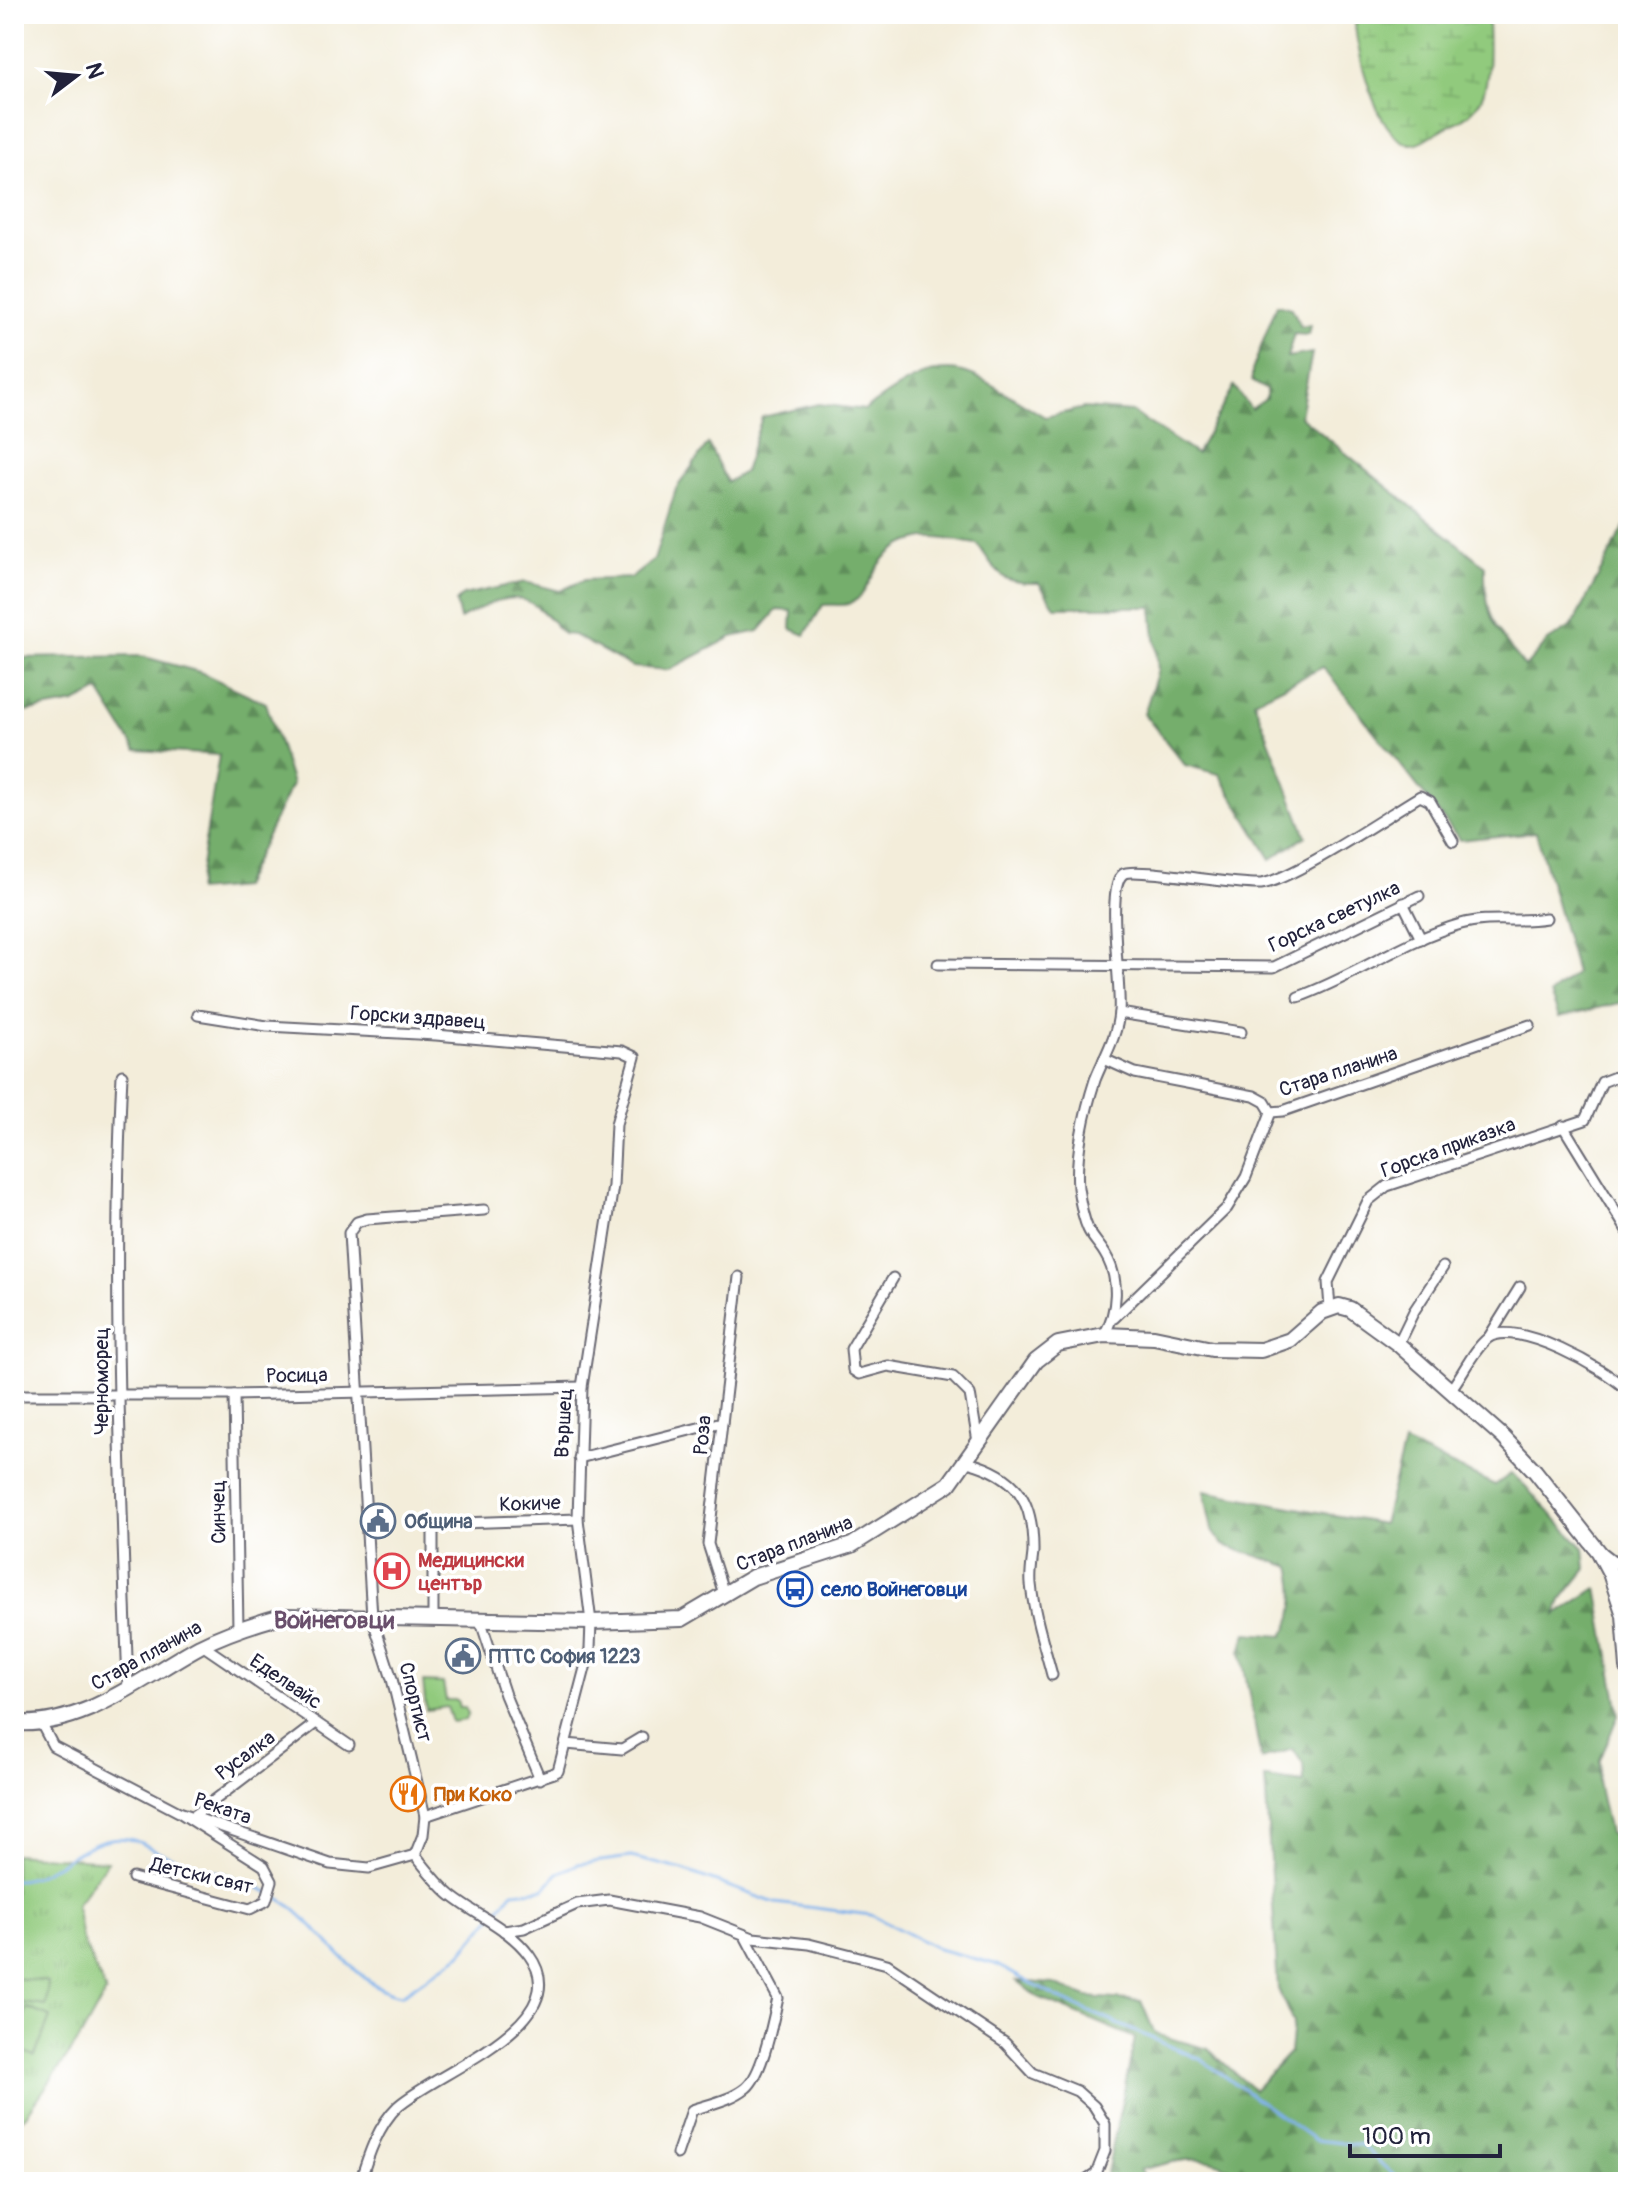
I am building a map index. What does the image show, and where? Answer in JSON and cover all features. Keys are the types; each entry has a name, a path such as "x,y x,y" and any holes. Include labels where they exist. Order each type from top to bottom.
{"street":[{"path":"1114,1318 1115,1283 1111,1267 1088,1230 1077,1173 1094,1083 1113,1040 1119,1013 1120,967 1114,915 1118,881 1123,874 1135,870 1194,881 1263,884 1308,863 1420,796 1430,801 1453,841"},
{"name":"Горска светулка","path":"938,964 1274,967 1419,896"},
{"path":"1403,903 1421,939"},
{"path":"1298,997 1332,985 1421,939 1464,923 1546,918"},
{"path":"1119,1013 1241,1032"},
{"name":"Горски здравец","path":"198,1015 267,1026 489,1039 622,1051 635,1057"},
{"name":"Стара планина","path":"1104,1335 1114,1318 1227,1208 1246,1177 1271,1112 1283,1111 1376,1081 1530,1025"},
{"name":"Вършец","path":"540,1779 558,1771 589,1659 591,1622 578,1519 582,1387 613,1186 616,1124 635,1057"},
{"path":"1104,1059 1135,1073 1254,1096 1265,1102 1271,1112"},
{"name":"Черноморец","path":"122,1075 116,1171 119,1226 118,1393 128,1687"},
{"name":"Горска приказка","path":"1330,1308 1328,1282 1372,1196 1387,1186 1588,1117 1595,1093 1608,1078 1615,1077 1628,1085"},
{"path":"1563,1126 1628,1232"},
{"name":"Спортист","path":"415,1855 423,1835 425,1816 392,1679 372,1617 349,1233 354,1224 367,1219 484,1210"},
{"path":"1398,1344 1443,1267"},
{"name":"Роза","path":"724,1594 708,1544 739,1277"},
{"path":"893,1278 851,1349 853,1370 859,1374 888,1366 953,1377 970,1394 978,1443"},
{"path":"1451,1389 1520,1287"},
{"path":"1330,1308 1350,1309 1398,1344 1451,1389 1535,1471 1599,1552 1610,1573 1624,1615 1628,1668"},
{"name":"Стара планина","path":"14,1723 42,1725 83,1713 202,1645 238,1629 282,1616 591,1622 682,1619 753,1577 786,1569 852,1545 949,1484 1036,1361 1058,1344 1104,1335 1154,1337 1212,1349 1261,1350 1290,1340 1330,1308"},
{"path":"1489,1337 1504,1331 1521,1333 1601,1369 1628,1391"},
{"name":"Росица","path":"14,1395 234,1395 582,1387"},
{"name":"Синчец","path":"234,1395 238,1629"},
{"path":"579,1458 722,1422"},
{"path":"967,1462 1002,1473 1022,1498 1033,1549 1031,1580 1035,1609 1052,1675"},
{"name":"Кокиче","path":"433,1618 433,1524 578,1519"},
{"path":"1599,1552 1628,1572"},
{"path":"425,1816 540,1779 505,1695 480,1619"},
{"name":"Еделвайс","path":"202,1645 349,1745"},
{"name":"Русалка","path":"195,1815 316,1723"},
{"name":"Реката","path":"42,1725 53,1746 179,1812 330,1864 369,1868 415,1855"},
{"path":"566,1744 622,1749 642,1737"},
{"name":"Детски свят","path":"133,1878 250,1909 266,1901 272,1881 264,1866 179,1812"},
{"path":"360,2182 373,2146 396,2108 510,2034 532,2014 540,1992 539,1973 531,1957 504,1931 449,1894 415,1855"},
{"path":"504,1931 524,1928 577,1904 601,1900 692,1915 767,1941 809,1944 887,1964 1005,2043 1033,2073 1077,2091 1100,2113 1107,2138 1096,2174 1084,2182"},
{"path":"677,2154 692,2110 728,2098 748,2087 758,2072 778,1998 744,1935"}],"green space":[{"path":"1355,14 1488,14 1488,69 1478,105 1464,117 1418,143 1410,144 1398,138 1387,126 1369,88 1358,45"},
{"path":"1277,304 1292,308 1301,327 1310,325 1308,335 1294,334 1287,357 1312,353 1300,416 1485,566 1487,598 1493,621 1525,667 1548,641 1572,626 1628,520 1628,1001 1559,1017 1550,994 1576,973 1536,832 1460,840 1323,667 1254,701 1306,836 1271,859 1219,774 1185,765 1144,714 1158,670 1152,607 1055,607 1039,583 1015,582 1001,575 977,544 934,538 903,545 881,563 857,599 845,605 823,605 805,635 791,629 792,611 777,610 759,631 732,637 669,670 632,667 574,635 563,634 538,608 516,598 492,603 460,619 456,602 463,595 525,582 560,591 584,580 631,578 654,560 676,489 708,444 727,482 744,472 762,417 819,404 865,410 918,377 938,371 956,371 974,376 1045,417 1084,408 1132,412 1196,454 1234,386 1251,409 1266,399 1266,390 1252,381 1252,371"},
{"path":"141,656 200,672 266,703 292,784 242,887 197,891 219,755 136,750 99,691 75,703 14,714 14,658"},
{"path":"1404,1443 1495,1485 1512,1473 1584,1548 1586,1569 1561,1600 1556,1615 1597,1588 1619,1713 1600,1760 1598,1782 1609,1833 1628,1847 1628,2182 1254,2182 1224,2165 1187,2160 1140,2170 1149,2182 1105,2182 1135,2038 1037,1997 1017,1981 1054,1984 1087,1997 1141,2001 1155,2034 1208,2049 1254,2090 1290,2052 1293,2023 1278,1989 1265,1778 1304,1783 1303,1764 1293,1749 1261,1759 1241,1651 1247,1633 1283,1636 1293,1611 1293,1576 1291,1567 1223,1545 1212,1530 1204,1491 1383,1524"},
{"path":"423,1682 443,1683 446,1700 457,1700 459,1707 465,1707 468,1713 465,1720 452,1722 447,1707 426,1710"},
{"path":"14,1854 108,1861 76,1905 82,1939 106,1992 81,2037 27,2114 14,2125"},
{"path":"14,1978 48,1982 46,2006 14,2002"},
{"path":"27,2008 50,2017 35,2056 14,2048"}],"waterway":[{"path":"14,1880 44,1872 101,1841 117,1838 133,1840 166,1855 242,1881 285,1902 370,1982 402,1995 461,1954 513,1892 544,1889 558,1873 578,1864 631,1857 683,1870 775,1903 871,1915 938,1949 995,1964 1060,1999 1202,2060 1315,2140 1361,2145 1401,2182"}],"place":[{"name":"Община","path":"378,1521"},
{"name":"Медицински център","path":"392,1571"},
{"name":"село Войнеговци","path":"795,1589"},
{"name":"ПТТС София 1223","path":"463,1656"},
{"name":"При Коко","path":"408,1794"}],"district":[{"name":"Войнеговци","path":"334,1620"}]}
